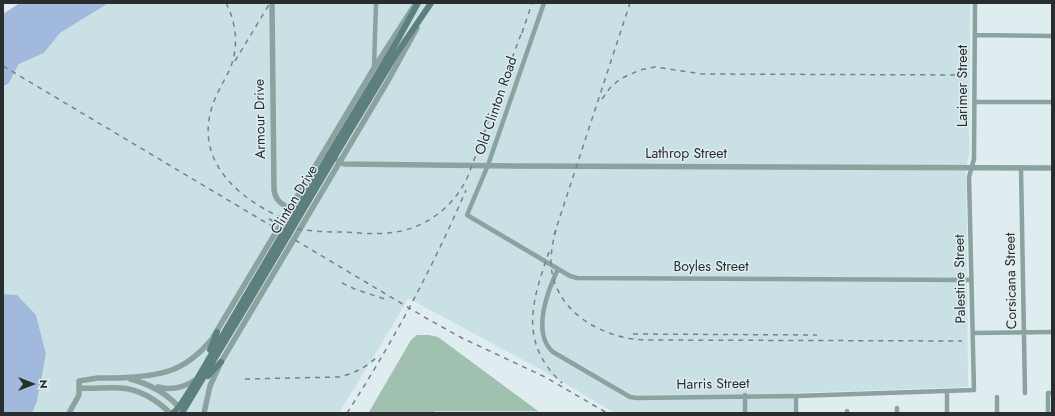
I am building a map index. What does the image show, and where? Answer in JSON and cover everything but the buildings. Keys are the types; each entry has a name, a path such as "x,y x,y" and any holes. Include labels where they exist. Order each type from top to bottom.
{"main road":[{"name":"Clinton Drive","path":"342,140 417,3"},
{"name":"Clinton Drive","path":"182,411 197,379 248,298 342,140 397,53 431,3"},
{"name":"Clinton Drive","path":"174,413 182,411 198,388 248,298"},
{"path":"203,369 217,332"},
{"path":"198,388 221,362"}],"street":[{"name":"Armour Drive","path":"272,3 275,197 278,201 306,218"},
{"path":"374,68 376,3"},
{"path":"69,413 78,398 80,388 79,381 153,375 173,369 193,358 202,350 217,332 374,68 417,3"},
{"name":"Old Clinton Road","path":"467,215 488,165 544,3"},
{"name":"Larimer Street","path":"971,168 974,159 975,3"},
{"path":"204,413 210,386 221,362 389,79 424,15"},
{"path":"975,35 1052,36"},
{"path":"975,102 1052,102"},
{"name":"Lathrop Street","path":"324,152 344,164 1052,168"},
{"name":"Palestine Street","path":"971,168 969,177 974,390"},
{"name":"Corsicana Street","path":"1021,168 1025,393"},
{"name":"Boyles Street","path":"467,215 570,276 581,278 971,280"},
{"name":"Harris Street","path":"558,269 552,281 545,304 543,321 545,342 547,346 553,352 630,397 745,395 796,396 974,390"},
{"path":"973,333 1052,332"},
{"path":"118,378 131,379 162,389 181,388 197,379"},
{"path":"153,386 164,393 182,411"},
{"path":"80,388 122,388 131,390 146,395 158,402 170,413"},
{"path":"947,391 947,413"},
{"path":"1048,413 1050,393"},
{"path":"745,395 746,413"},
{"path":"796,396 796,413"},
{"path":"997,397 997,413"}],"shaded area":[{"path":"110,3 970,3 969,155 966,166 968,387 793,393 793,413 615,413 542,370 408,298 339,413 30,413 37,401 46,354 36,315 17,295 3,294 3,88 9,84 19,65 44,53 59,34"},
{"path":"435,411 538,411 541,413 435,413"}],"green space":[{"path":"417,335 438,337 538,411 435,411 435,413 369,412 411,340"}],"water":[{"path":"20,3 109,3 60,33 44,53 19,64 9,83 3,87 3,14"},
{"path":"3,294 17,295 36,315 46,354 37,401 32,413 3,413"}],"railway":[{"path":"226,3 233,19 235,45 232,63 212,107 208,129 210,148 218,166 229,181 244,195 260,207 297,224"},
{"path":"235,61 270,3"},
{"path":"522,33 532,3"},
{"path":"554,235 630,3"},
{"path":"269,219 287,226 305,230 370,234 396,232 408,229 429,220 439,213 456,196 468,176 523,29"},
{"path":"3,66 426,318 462,338 545,377 607,413"},
{"path":"602,99 610,88 620,79 640,70 655,67 702,74 965,75"},
{"path":"347,413 396,332 426,276 466,190"},
{"path":"556,230 552,246 551,263 554,280 560,295 570,308 583,319 597,328 613,334 646,340 962,341"},
{"path":"549,252 534,304 534,336 539,352 548,368 562,383"},
{"path":"342,283 357,290 385,299"},
{"path":"633,334 817,335"},
{"path":"245,379 339,377 360,369 379,355"}]}
